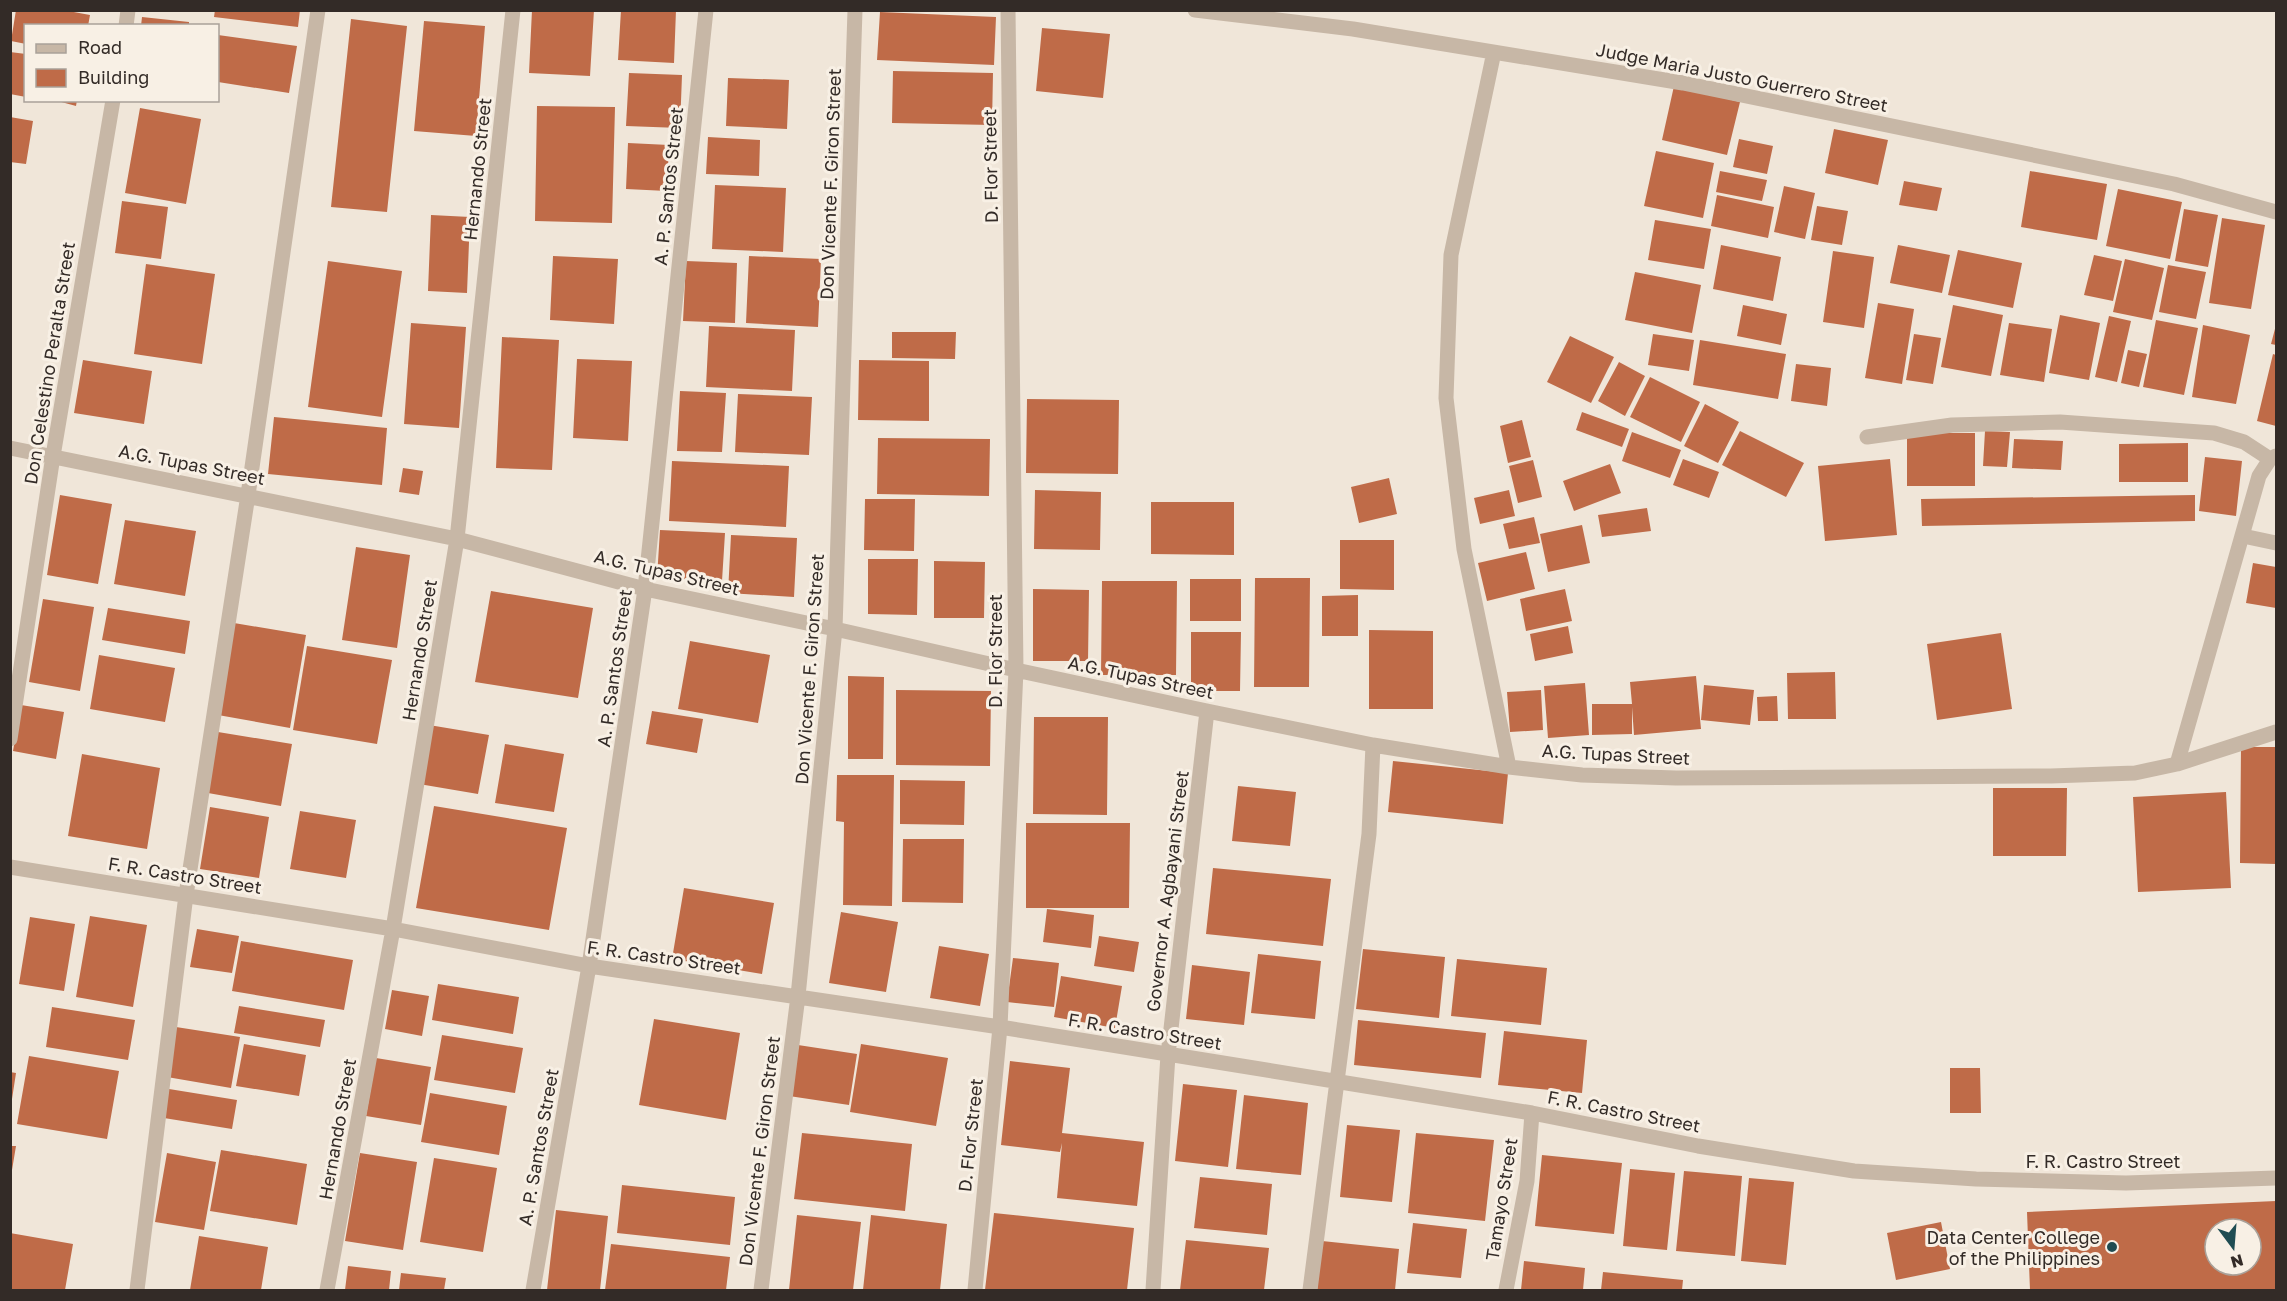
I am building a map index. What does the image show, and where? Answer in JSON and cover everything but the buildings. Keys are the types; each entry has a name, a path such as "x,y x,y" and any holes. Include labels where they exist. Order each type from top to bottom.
{"street":[{"path":"137,1290 186,895 248,495 318,10"},
{"name":"Hernando Street","path":"327,1290 393,930 457,539 513,10"},
{"name":"A. P. Santos Street","path":"533,1290 590,966 645,589 706,10"},
{"name":"Don Vicente F. Giron Street","path":"761,1290 798,996 835,629 855,10"},
{"name":"D. Flor Street","path":"975,1290 1000,1027 1016,670 1008,10"},
{"name":"Judge Maria Justo Guerrero Street","path":"1195,10 1353,29 1683,82 2174,184 2277,212"},
{"path":"1494,52 1451,255 1446,398 1464,549 1509,767"},
{"name":"Don Celestino Peralta Street","path":"10,739 53,456 113,102"},
{"path":"1868,437 1952,425 2061,422 2214,433 2244,441 2273,458 2259,476 2177,764"},
{"name":"A.G. Tupas Street","path":"10,448 457,539 645,589 1207,711 1372,745 1509,767 1582,775 1676,778 2135,773 2177,764 2277,732"},
{"path":"2243,536 2277,543"},
{"name":"Governor A. Agbayani Street","path":"1153,1290 1168,1055 1207,711"},
{"path":"1310,1290 1369,834 1372,745"},
{"name":"F. R. Castro Street","path":"10,867 393,930 590,966 1000,1027 1532,1113 1698,1146 1854,1171 1976,1179 2126,1183 2277,1178"},
{"name":"Tamayo Street","path":"1506,1290 1527,1181 1532,1113"}],"place":[{"name":"Data Center College of the Philippines","path":"2112,1247"}]}
